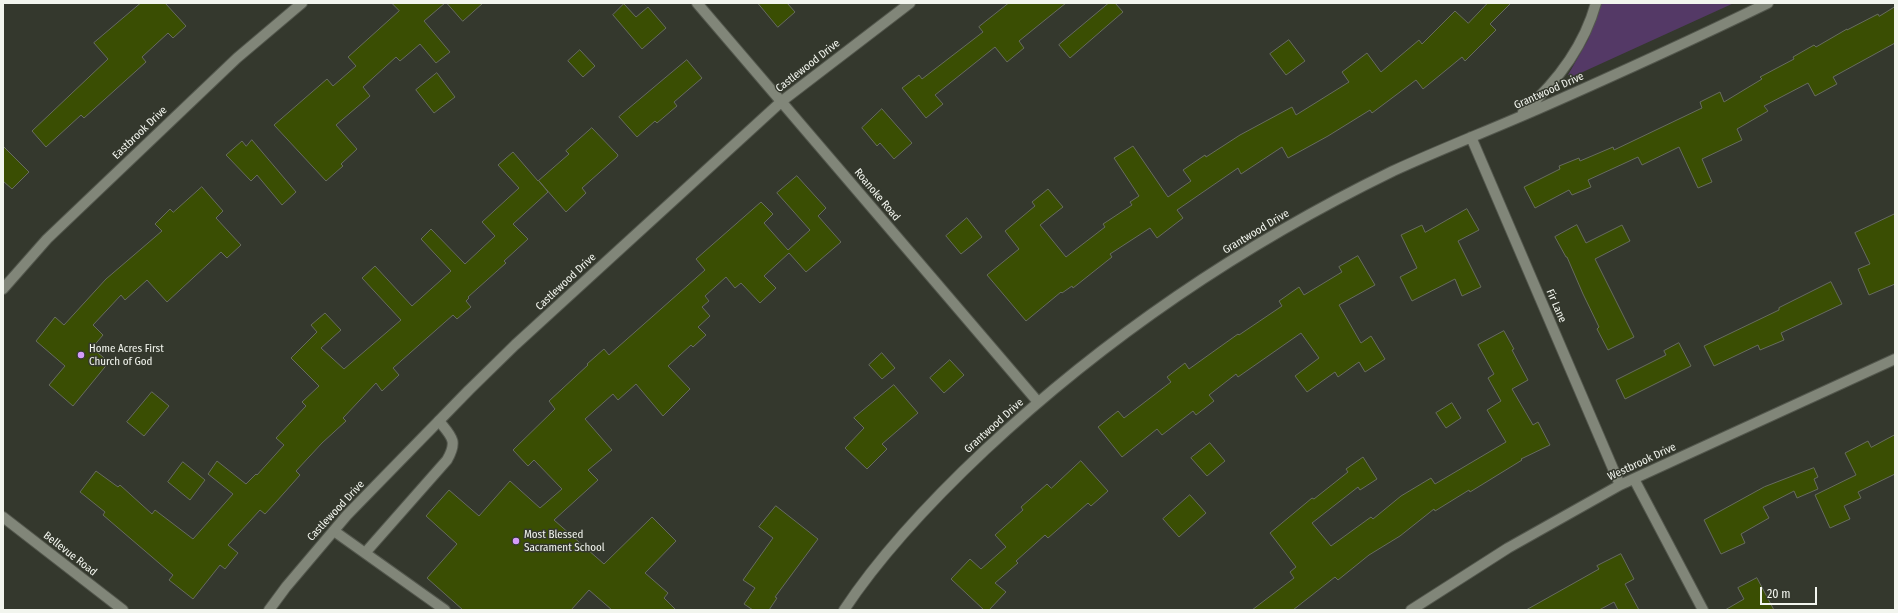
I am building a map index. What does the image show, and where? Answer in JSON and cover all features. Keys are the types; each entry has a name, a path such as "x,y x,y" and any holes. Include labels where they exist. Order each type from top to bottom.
{"street":[{"name":"Eastbrook Drive","path":"3,289 47,239 237,58 302,3"},
{"name":"Roanoke Road","path":"697,3 1038,402"},
{"name":"Castlewood Drive","path":"268,610 334,531 439,421 515,345 782,101 910,3"},
{"path":"1516,118 1555,81 1564,69 1582,40 1596,3"},
{"name":"Grantwood Drive","path":"844,610 875,567 939,495 991,445 1038,402 1129,331 1195,285 1253,247 1300,219 1393,171 1662,53 1768,3"},
{"name":"Fir Lane","path":"1471,137 1620,485"},
{"name":"Westbrook Drive","path":"1411,610 1508,548 1620,485 1895,359"},
{"path":"364,552 447,460 453,449 451,436 439,421"},
{"path":"1634,479 1703,610"},
{"name":"Bellevue Road","path":"3,516 123,610"},
{"path":"334,531 445,610"}],"shaded area":[{"path":"1602,3 1734,3 1574,76 1568,75 1588,40"}],"building":[{"path":"141,3 165,3 186,26 173,38 168,33 142,57 146,62 84,118 81,115 46,147 32,131 108,59 94,43"},
{"path":"392,3 445,3 424,21 450,52 436,63 420,44 400,61 396,57 363,87 370,96 336,125 357,149 341,164 343,166 326,181 274,125 327,79 333,86 356,66 348,57 399,11"},
{"path":"447,3 483,3 463,21"},
{"path":"758,3 787,3 795,12 778,27"},
{"path":"1009,3 1066,3 1019,41 1024,48 1007,62 995,47 935,95 943,104 926,118 902,88 919,75 922,79 983,32 979,27"},
{"path":"1109,3 1115,3 1123,12 1070,58 1059,45"},
{"path":"1488,3 1511,3 1490,24 1496,30 1465,61 1462,57 1423,89 1416,80 1372,113 1370,110 1328,136 1288,158 1282,147 1241,174 1238,168 1177,210 1183,218 1157,238 1150,228 1110,254 1112,257 1073,288 1072,286 1062,293 1061,292 1026,321 987,275 1019,249 1005,231 1035,206 1032,202 1048,189 1063,207 1040,225 1066,257 1105,227 1103,224 1132,205 1130,202 1139,196 1114,158 1133,146 1168,197 1191,181 1183,170 1205,155 1206,157 1240,135 1292,107 1296,115 1349,82 1342,72 1367,53 1381,72 1419,40 1422,44 1455,11 1468,23"},
{"path":"624,4 636,17 648,7 666,28 642,49 613,15"},
{"path":"1895,7 1895,43 1833,77 1837,84 1815,96 1808,83 1764,106 1768,111 1737,129 1742,140 1702,159 1712,182 1698,188 1679,147 1642,165 1638,157 1588,180 1591,187 1572,195 1569,190 1535,208 1524,187 1560,169 1559,166 1579,158 1580,161 1613,147 1614,150 1702,108 1700,102 1720,92 1724,102 1762,79 1760,77 1794,59 1793,57 1814,45 1816,47 1847,29 1878,14 1879,16"},
{"path":"1289,40 1305,61 1286,75 1270,54"},
{"path":"580,50 595,66 583,77 568,61"},
{"path":"687,60 702,78 674,102 677,106 657,123 655,121 637,137 619,117"},
{"path":"437,73 455,97 434,113 416,90"},
{"path":"882,109 912,143 894,159 880,143 877,146 862,128"},
{"path":"592,128 618,155 617,157 582,188 586,193 566,212 539,181 548,192 513,224 528,239 504,261 506,263 468,297 469,298 466,301 471,307 457,319 453,315 393,368 399,375 382,391 376,383 343,418 346,421 322,443 296,471 300,475 276,502 265,514 260,510 228,545 238,553 225,569 220,565 193,599 169,580 173,575 103,515 105,512 80,492 96,471 118,487 120,485 152,514 155,510 193,539 233,494 208,474 217,461 246,484 256,474 257,475 284,445 276,438 306,406 302,402 319,386 291,358 317,332 311,325 325,313 341,330 321,348 344,369 401,320 362,278 375,266 412,306 451,271 421,239 431,229 465,264 495,236 482,222 519,188 498,165 513,152 538,181 569,154 566,151"},
{"path":"252,140 296,192 282,205 257,175 251,181 226,155 242,141 246,146"},
{"path":"3,146 29,172 12,189 3,181"},
{"path":"797,176 826,208 818,216 841,242 806,272 789,253 764,276 776,288 760,303 741,283 735,288 726,277 705,296 709,301 702,307 710,316 698,327 706,335 693,347 691,345 668,366 690,389 663,416 636,384 618,400 613,394 585,419 612,450 588,470 598,480 554,520 604,564 652,517 676,541 645,573 668,593 664,598 676,610 612,610 589,590 571,610 463,610 427,578 457,544 426,516 449,490 479,516 510,481 540,508 562,489 534,460 528,466 513,450 555,409 549,401 604,349 609,355 705,270 696,259 761,202 773,214 764,223 788,250 810,230 777,193"},
{"path":"202,187 223,211 216,218 241,245 227,258 221,252 167,302 147,280 125,300 121,295 93,325 103,335 92,348 109,362 73,406 49,385 65,366 36,341 55,317 64,325 106,279 162,231 155,224 170,209 173,212"},
{"path":"1467,209 1479,230 1458,241 1481,287 1462,296 1455,279 1412,301 1400,277 1417,268 1401,235 1422,225 1425,232"},
{"path":"1895,214 1895,284 1869,295 1858,269 1870,264 1855,233"},
{"path":"967,218 982,237 961,254 946,236"},
{"path":"1577,225 1586,243 1622,225 1630,241 1595,259 1634,337 1608,350 1597,329 1599,327 1567,257 1555,237"},
{"path":"1358,256 1375,285 1339,305 1361,343 1371,336 1385,359 1365,372 1359,362 1338,377 1335,372 1307,392 1295,376 1319,358 1301,333 1238,377 1236,374 1209,395 1214,401 1196,415 1193,411 1162,435 1157,429 1122,457 1098,427 1118,411 1124,418 1171,382 1167,377 1185,363 1189,369 1238,334 1239,335 1282,306 1279,301 1299,287 1304,295 1342,272 1339,267"},
{"path":"1831,282 1842,304 1781,333 1784,340 1760,350 1758,345 1714,366 1704,346 1779,310 1779,308"},
{"path":"1504,331 1528,380 1512,389 1533,425 1538,422 1550,445 1521,459 1522,460 1470,492 1469,490 1435,511 1434,509 1400,536 1369,555 1338,580 1335,577 1293,610 1252,610 1294,578 1290,572 1296,567 1270,533 1312,498 1314,499 1348,472 1346,469 1363,457 1377,479 1360,490 1358,487 1312,523 1331,546 1371,517 1373,519 1401,496 1431,478 1435,484 1506,442 1487,410 1501,401 1488,378 1494,374 1478,345"},
{"path":"1679,343 1691,366 1625,399 1616,380 1666,355 1664,351"},
{"path":"882,353 895,368 882,379 869,365"},
{"path":"950,360 964,375 944,393 930,378"},
{"path":"894,385 918,413 882,444 887,449 867,469 845,448 864,428 854,418"},
{"path":"152,392 169,406 144,436 127,422"},
{"path":"1452,403 1461,418 1446,428 1436,413"},
{"path":"1895,435 1895,474 1858,492 1861,498 1844,506 1850,519 1830,528 1815,495 1856,475 1845,453 1868,441 1871,447"},
{"path":"1210,443 1225,461 1207,476 1191,458"},
{"path":"1081,461 1108,491 1091,506 1088,503 1048,538 1045,535 1016,561 1018,563 995,583 1006,592 989,610 984,610 951,579 970,559 981,569 1006,547 995,535 1023,510 1021,507 1047,484 1051,488"},
{"path":"183,462 205,480 190,500 168,482"},
{"path":"1814,468 1818,477 1814,479 1818,489 1797,498 1794,491 1763,507 1769,518 1741,534 1745,543 1721,554 1704,520 1764,487"},
{"path":"1190,495 1206,513 1179,537 1163,519"},
{"path":"776,506 818,539 775,597 777,598 769,610 753,610 744,604 755,588 743,580 773,538 759,527"},
{"path":"1621,554 1634,579 1625,584 1639,610 1618,610 1614,602 1599,610 1526,610 1599,569 1597,566"},
{"path":"1757,578 1774,610 1725,610 1744,599 1738,588"}],"place":[{"name":"Home Acres First Church of God","path":"81,355"},
{"name":"Most Blessed Sacrament School","path":"516,541"}]}
